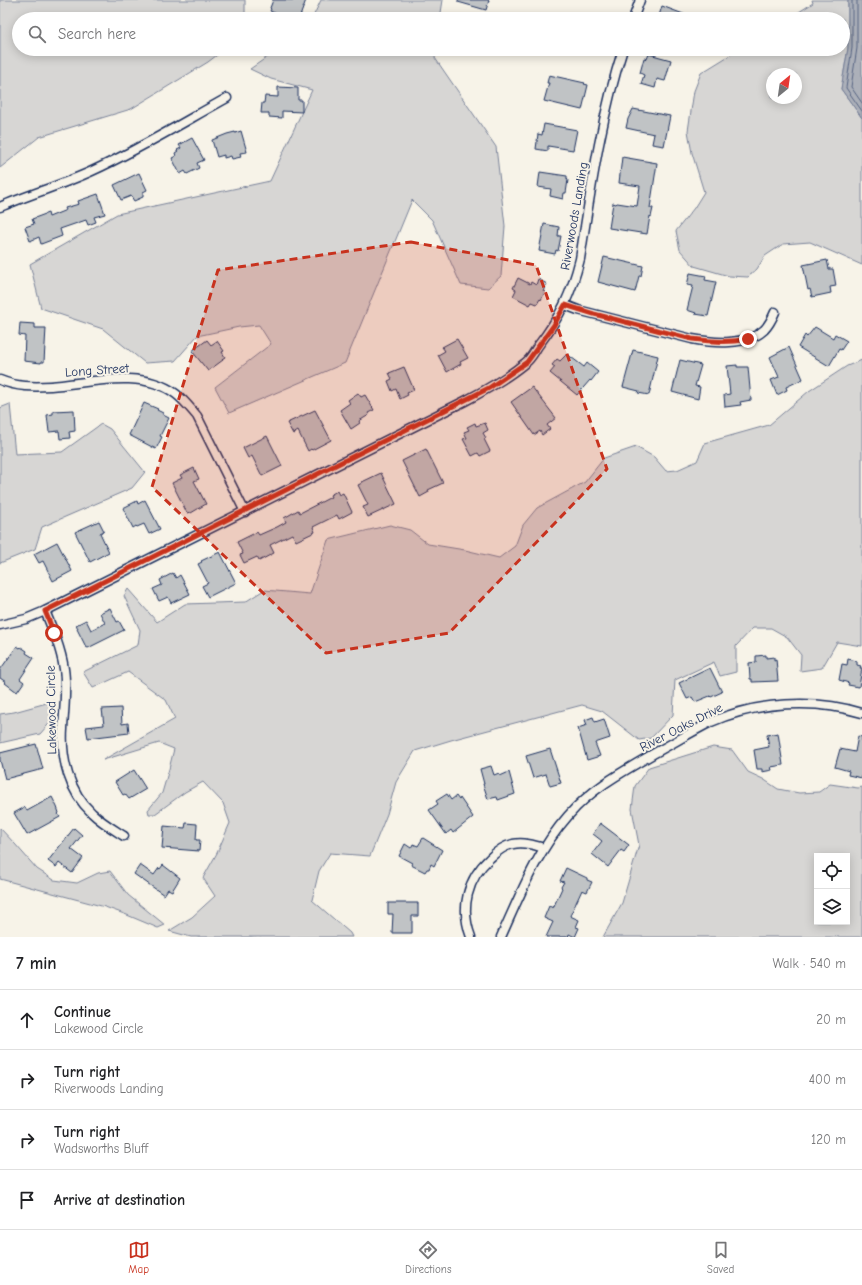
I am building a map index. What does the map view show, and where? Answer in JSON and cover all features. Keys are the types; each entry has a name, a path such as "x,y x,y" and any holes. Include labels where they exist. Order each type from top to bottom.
{"street":[{"path":"635,12 640,0"},
{"name":"Riverwoods Landing","path":"0,625 26,620 245,512 489,388 527,362 554,325 565,305 576,275 580,259 596,157 605,114 621,56"},
{"path":"0,206 60,185 91,172 226,98"},
{"path":"565,305 708,342 738,341 758,335 771,322 775,312"},
{"name":"Long Street","path":"0,380 9,384 35,387 135,379 150,381 163,386 188,405 197,416 245,512"},
{"name":"Lakewood Circle","path":"45,611 58,644 64,669 65,702 62,745 70,778 80,799 90,812 124,836"},
{"name":"River Oaks Drive","path":"501,937 536,861 544,848 568,816 589,795 619,773 712,722 742,712 782,704 820,705 862,713"},
{"path":"471,937 465,912 471,885 478,870 495,853 513,844 522,843 544,848"}],"highlighted area":[{"path":"411,242 536,265 607,469 449,633 326,653 152,487 218,270"}],"shaded area":[{"path":"0,0 245,0 245,12 12,12 12,56 216,56 131,109 39,137 0,168"},
{"path":"321,0 443,0 441,12 315,12"},
{"path":"812,0 848,0 848,12 799,12 813,3"},
{"path":"269,56 435,56 435,58 496,147 505,226 501,276 488,288 461,285 432,220 412,200 345,363 229,413 215,387 271,344 259,325 239,327 197,336 175,361 145,363 103,329 41,308 30,264 117,214 270,181 312,90 271,79 250,69"},
{"path":"729,56 847,56 841,89 862,118 862,265 810,242 783,244 765,256 757,269 748,277 729,276 694,266 680,250 676,231 694,208 704,192 692,153 688,131 694,91 701,73"},
{"path":"862,360 862,646 837,642 822,668 800,671 801,655 787,637 771,628 753,628 736,646 736,672 720,676 714,662 675,680 673,715 651,738 639,740 602,711 582,705 415,751 396,782 387,814 370,856 330,853 319,871 312,900 350,933 352,937 191,937 169,931 192,917 215,896 203,878 217,853 230,823 223,803 203,782 185,792 155,814 149,814 148,810 162,793 174,749 159,743 103,760 175,719 166,700 128,672 93,688 83,672 138,645 140,630 124,596 128,589 157,622 185,604 245,602 264,590 310,594 328,540 390,525 410,530 428,544 465,550 499,558 515,546 523,525 537,508 585,482 604,458 636,447 654,457 666,471 677,470 697,461 705,443 769,425 809,391 847,366"},
{"path":"10,404 15,454 62,452 101,424 110,429 145,472 132,488 42,527 35,549 0,563 0,408"},
{"path":"54,701 54,718 40,734 0,743 0,714 14,712"},
{"path":"713,747 732,750 748,772 763,779 778,789 799,793 819,792 830,784 858,788 862,787 862,937 603,937 622,903 639,845 632,809 635,786 649,767"},
{"path":"0,828 37,869 54,880 77,883 98,873 110,871 128,895 165,925 158,928 105,907 0,879"}],"water":[{"path":"848,0 862,0 862,118 841,89 847,56 850,56 850,12 848,12"}],"building":[{"path":"273,0 306,0 302,12 272,12 270,11"},
{"path":"458,0 489,0 486,10 458,2"},
{"path":"662,6 678,12 660,12"},
{"path":"648,56 656,56 671,60 665,81 657,79 655,88 641,84 644,75 640,73 644,58 647,59"},
{"path":"549,75 588,85 582,110 544,101 549,83 547,83"},
{"path":"278,87 298,88 298,100 302,100 302,112 282,111 282,118 269,117 269,113 261,113 262,103 264,103 265,96 278,97"},
{"path":"633,109 670,116 664,146 652,144 654,134 626,128 628,119"},
{"path":"544,124 577,130 573,150 548,146 548,151 536,149 538,134 542,135"},
{"path":"241,131 247,152 240,153 241,157 232,159 231,156 224,158 224,155 217,157 212,140 227,134"},
{"path":"192,138 204,160 197,163 199,168 187,174 185,171 180,174 172,158 176,156 175,153 178,151 177,150 181,148 179,145"},
{"path":"622,157 657,163 650,208 653,208 647,234 609,228 613,203 637,206 640,186 619,183"},
{"path":"540,172 567,176 568,180 566,193 564,193 563,199 550,196 551,189 538,187"},
{"path":"139,173 147,190 143,192 143,197 134,201 131,196 121,200 114,185"},
{"path":"98,194 105,214 94,217 96,222 88,225 86,220 60,229 62,236 41,244 39,237 30,241 25,227 34,224 32,219 48,213 49,217 66,210 65,208 79,204 78,201"},
{"path":"544,224 559,227 558,236 561,236 558,251 556,250 555,254 539,251"},
{"path":"604,257 643,266 635,292 598,282"},
{"path":"827,260 829,269 833,269 836,286 830,287 831,293 812,297 810,289 808,290 803,265"},
{"path":"690,273 706,276 705,280 716,282 708,316 695,314 696,313 687,310 693,286 687,285"},
{"path":"518,278 530,284 531,282 536,285 538,279 547,284 543,291 545,292 541,300 540,299 537,304 532,302 530,305 513,296 516,290 513,288"},
{"path":"20,323 35,324 35,328 46,328 44,362 24,361 25,336 19,335"},
{"path":"815,327 833,338 835,334 847,341 841,350 839,349 829,366 798,347 805,335 807,337"},
{"path":"457,339 468,358 447,372 438,355 445,351 442,347"},
{"path":"207,340 211,345 217,341 224,351 222,352 225,357 208,371 192,351"},
{"path":"789,347 803,379 786,387 787,390 777,395 771,380 779,377 770,357"},
{"path":"633,350 658,356 649,395 638,393 639,391 623,387"},
{"path":"567,354 584,367 587,363 598,372 577,395 550,373 555,367 552,365 557,359 560,361"},
{"path":"680,360 701,365 695,386 700,387 698,399 672,392"},
{"path":"737,365 737,367 748,367 751,400 740,402 741,405 725,407 724,395 730,394 727,366"},
{"path":"404,367 414,390 407,393 408,395 400,399 396,389 392,391 388,381 392,379 389,373"},
{"path":"532,387 556,418 547,425 550,429 542,435 540,431 534,435 511,402"},
{"path":"358,393 361,397 365,395 374,410 368,413 369,415 359,421 360,423 351,429 340,410 350,403 348,400"},
{"path":"144,403 158,409 157,410 163,413 163,415 169,418 160,436 162,437 156,449 129,435"},
{"path":"74,410 75,431 69,432 70,438 60,439 59,431 49,432 47,415 53,414 53,411"},
{"path":"315,410 331,440 308,451 298,431 293,434 287,423"},
{"path":"475,423 476,426 485,423 488,430 483,433 486,438 484,439 490,451 480,456 478,453 472,456 463,439 467,438 464,432 469,430 467,427"},
{"path":"267,436 282,466 262,476 252,456 248,458 243,448"},
{"path":"426,449 443,483 428,490 429,492 420,497 402,461"},
{"path":"194,468 199,479 194,481 206,504 191,513 187,513 172,483 182,478 180,475"},
{"path":"381,473 396,504 368,517 363,507 368,505 358,485"},
{"path":"337,491 339,495 343,493 352,512 339,519 337,515 313,527 315,532 296,541 292,534 270,545 274,553 259,561 257,557 244,563 240,555 243,554 237,542 257,532 259,535 277,527 286,522 284,518 298,510 300,513 331,497 330,495"},
{"path":"145,500 160,529 149,534 144,524 133,528 123,508 137,501 138,504"},
{"path":"99,521 104,531 100,533 109,552 90,562 75,532"},
{"path":"57,542 72,571 53,581 43,561 39,563 34,554"},
{"path":"220,552 236,583 208,597 202,586 208,583 198,564"},
{"path":"173,573 176,578 180,575 190,594 171,603 168,597 159,601 153,589 162,585 160,580"},
{"path":"110,608 117,622 119,621 124,630 88,648 86,647 76,625 86,620 91,630 105,623 100,613"},
{"path":"17,646 27,651 26,653 34,658 20,679 24,682 17,692 0,678 0,670"},
{"path":"766,655 766,658 774,657 774,660 776,659 778,681 752,682 752,679 750,679 749,663 756,662 756,656"},
{"path":"848,659 857,661 857,665 861,666 860,668 862,668 859,687 848,685 849,683 839,680 842,664 847,665"},
{"path":"710,668 722,692 695,702 692,697 687,699 679,683"},
{"path":"121,708 122,724 128,723 129,733 88,738 86,727 104,725 102,709"},
{"path":"593,717 595,722 604,719 610,738 595,743 600,756 587,760 578,728 587,725 585,720"},
{"path":"778,733 783,765 771,767 772,770 762,772 762,769 757,769 754,750 769,747 767,735"},
{"path":"858,736 862,737 862,778 848,775 849,771 835,767 840,749 855,752"},
{"path":"36,744 43,769 5,779 0,760 0,753"},
{"path":"550,749 561,783 550,786 546,774 533,778 526,756"},
{"path":"491,766 494,775 499,773 500,776 509,772 515,794 498,800 497,797 488,799 480,769"},
{"path":"134,770 146,789 129,799 125,794 123,795 115,782"},
{"path":"447,794 451,800 456,796 459,800 460,798 473,817 453,833 451,830 446,834 429,810 438,804 436,801"},
{"path":"52,797 60,817 27,835 14,813 25,807 27,811"},
{"path":"186,823 197,824 196,840 200,840 199,851 162,848 164,826 185,828"},
{"path":"600,823 629,845 624,852 621,850 608,867 592,854 602,841 593,834"},
{"path":"74,828 82,835 71,849 83,858 72,873 59,863 56,867 48,861"},
{"path":"423,838 442,850 434,866 431,864 429,869 425,872 411,865 412,863 399,856 405,844 411,848 413,844 418,846"},
{"path":"140,865 154,875 163,865 180,878 172,891 168,889 164,895 134,874"},
{"path":"566,868 592,882 587,892 582,890 570,916 579,920 576,927 579,928 575,937 569,934 568,937 546,937 553,922 544,918 549,906 553,908 562,888 561,887 564,882 560,881"},
{"path":"388,903 418,903 418,916 412,916 412,933 392,933 393,914 388,914"}],"route":[{"path":"54,633 45,611 245,512 489,388 527,362 554,325 565,305 578,310 708,342 738,341 748,339"}]}
